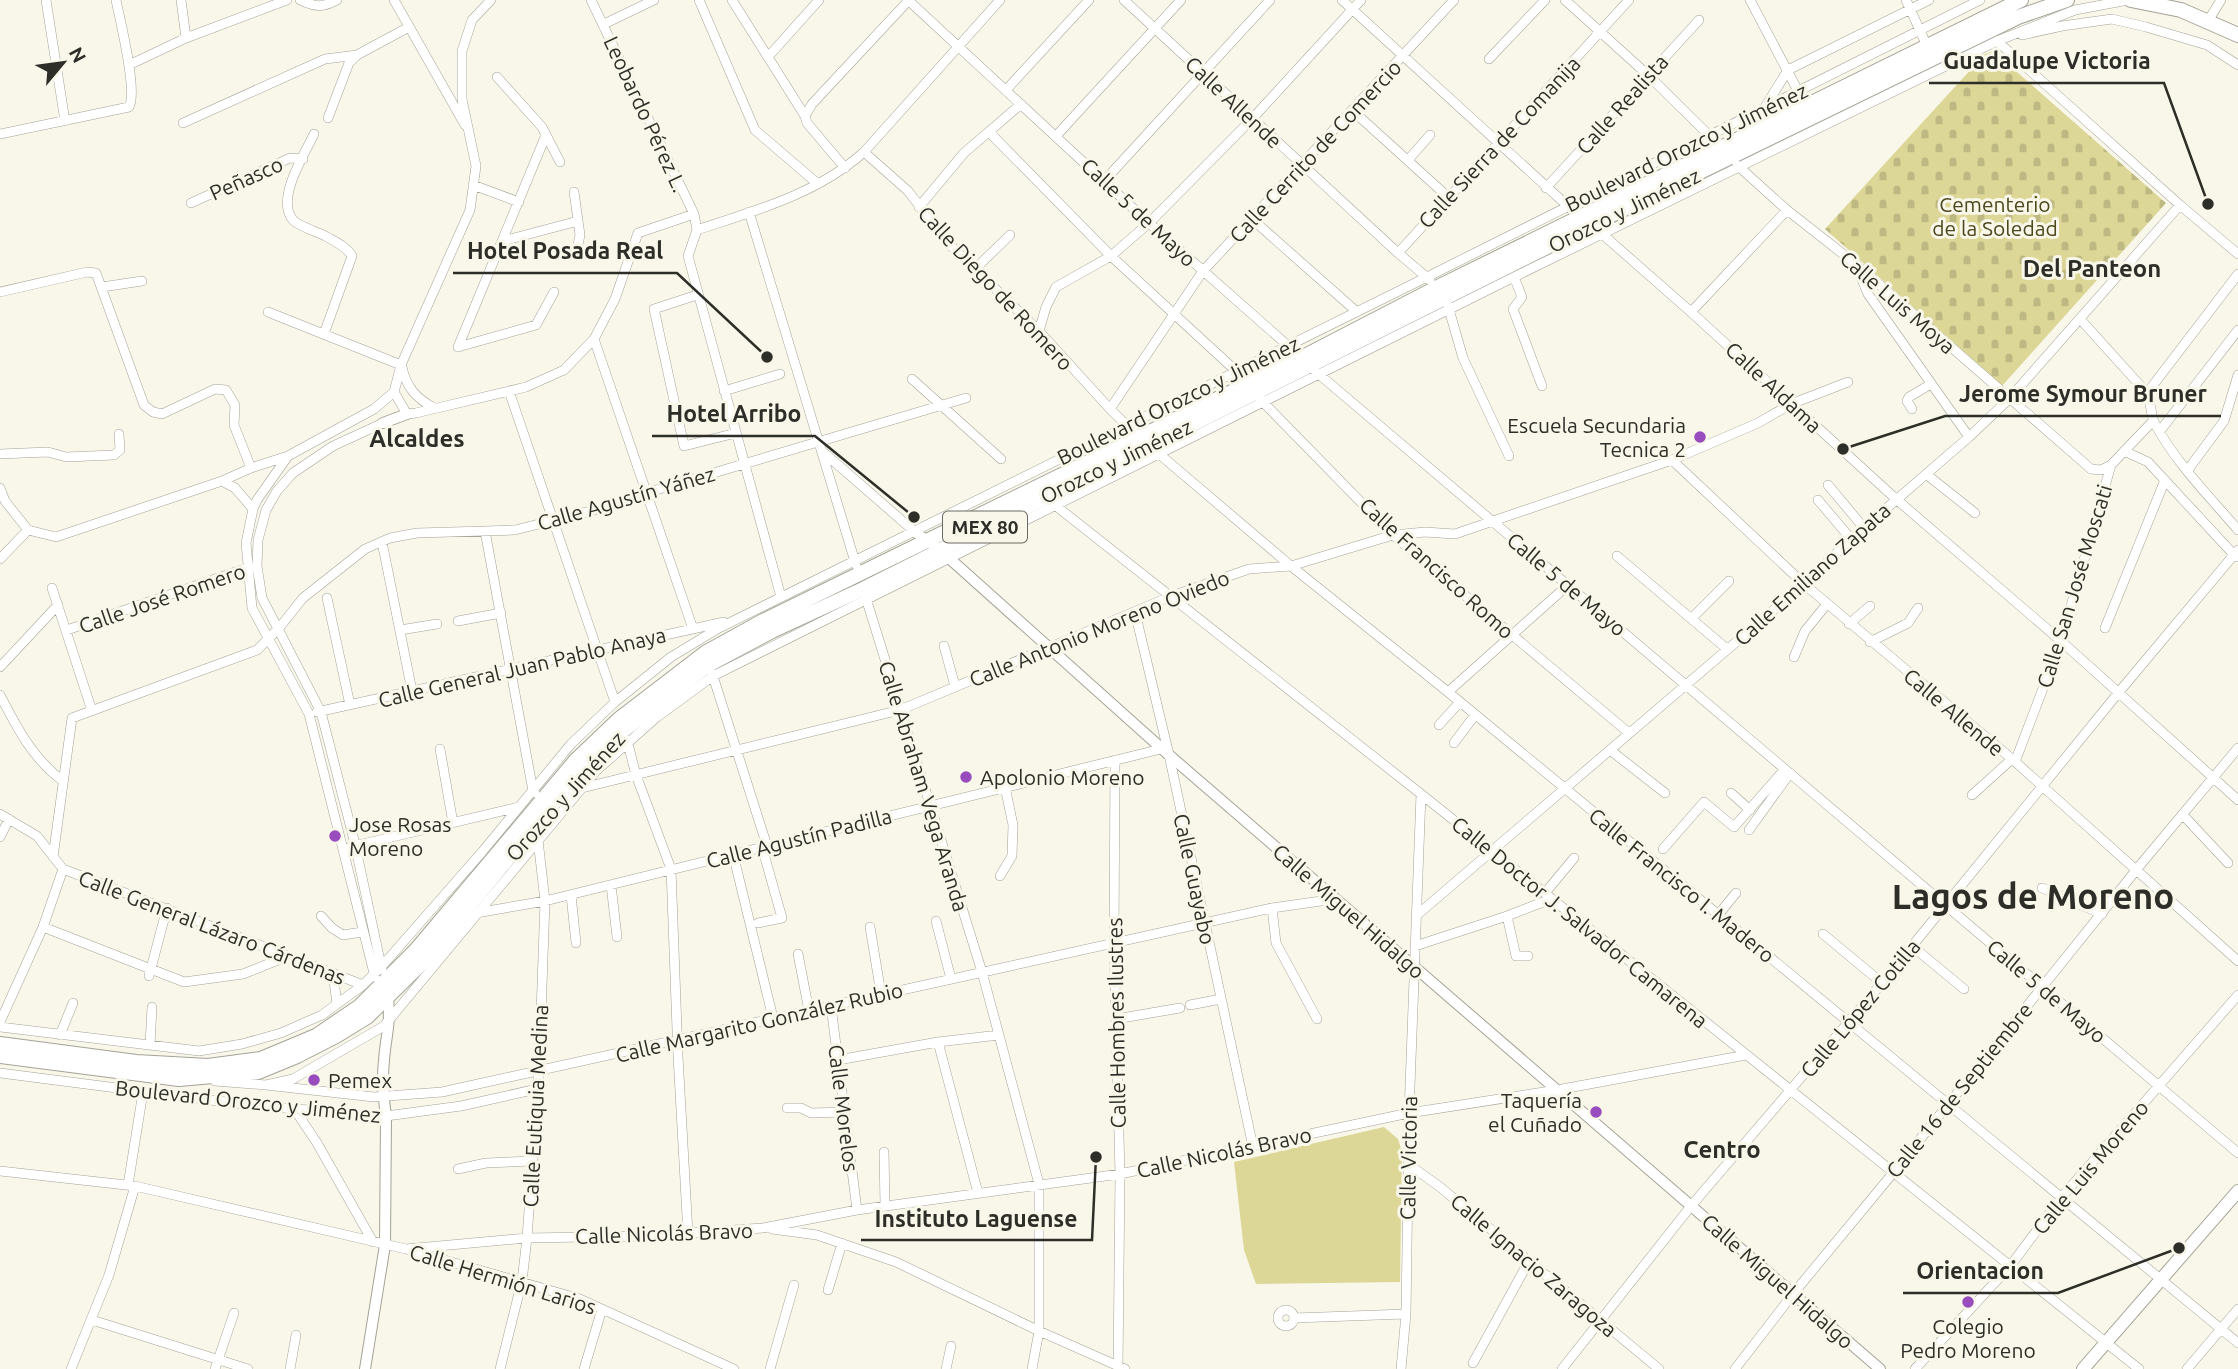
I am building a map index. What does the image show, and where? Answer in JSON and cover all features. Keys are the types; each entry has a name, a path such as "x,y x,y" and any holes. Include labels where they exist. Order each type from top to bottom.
{"highway":[{"name":"Orozco y Jiménez","path":"1731,158 1927,46 2021,0"},
{"name":"MEX 80","path":"2050,13 2067,0"},
{"path":"2129,0 2181,10"},
{"path":"2159,0 2238,35"},
{"name":"Orozco y Jiménez","path":"1149,446 1259,398 1440,293 1586,220 1731,158 2018,18 2050,13"},
{"name":"Orozco y Jiménez","path":"542,799 711,671 772,631 865,594 944,554 1043,497 1310,366"},
{"name":"Orozco y Jiménez","path":"0,1044 136,1062 208,1066 261,1059 316,1036 360,1006 378,988 426,959 542,799 576,760 619,719 705,653 857,567 920,537 1043,497"},
{"name":"Orozco y Jiménez","path":"0,1056 179,1079 258,1072 297,1056 367,1017 378,988"}],"main road":[{"path":"2083,1369 2238,1191"}],"street":[{"path":"46,0 65,121"},
{"path":"0,134 129,107 132,99 129,65 116,0"},
{"path":"181,0 186,38"},
{"path":"129,65 186,38 287,0"},
{"path":"300,0 317,7 327,6 337,0"},
{"path":"394,0 469,132"},
{"path":"0,488 5,500 28,530 56,537 288,456 374,409 394,392 401,365 470,210 476,166 462,99 462,51 472,20 491,0"},
{"name":"Leobardo Pérez L.","path":"592,0 694,214 697,230"},
{"path":"604,24 654,0"},
{"path":"699,0 755,130 818,184"},
{"path":"732,0 807,123 845,168"},
{"path":"768,57 819,0"},
{"path":"805,116 812,104 908,0"},
{"name":"Calle 5 de Mayo","path":"908,0 1149,223 1310,366 2238,1153"},
{"path":"780,597 688,256 697,230 788,200 845,168 864,152 1000,0"},
{"path":"1006,90 1089,0"},
{"name":"Calle Allende","path":"1124,0 1440,293"},
{"path":"1056,136 1181,0"},
{"path":"1105,180 1270,0"},
{"name":"Calle Aldama","path":"1342,0 1566,206 1603,234 1896,499 2062,641 2238,800"},
{"path":"1039,331 1046,307 1056,288 1111,256 1149,223 1252,119 1361,0"},
{"name":"Calle Cerrito de Comercio","path":"1110,409 1203,271 1454,0"},
{"path":"1489,59 1545,0"},
{"name":"Calle Luis Moya","path":"1565,0 1711,134 1731,158 1787,209 1857,265 2091,469 2101,470 2111,465"},
{"name":"Calle Sierra de Comanija","path":"1398,253 1629,0"},
{"path":"1750,0 1798,92"},
{"path":"1764,109 1788,71 1908,5 1929,0"},
{"name":"Boulevard Orozco y Jiménez","path":"920,537 1017,481 1357,312 1440,293 1566,206 1980,0"},
{"name":"Orozco y Jiménez","path":"1440,293 1514,277 1603,234 1731,158 1997,41 2050,13 2129,0"},
{"path":"2208,21 2221,0"},
{"path":"1908,5 1927,46"},
{"path":"2050,13 2112,19 2146,27 2207,45 2238,65"},
{"name":"Calle Realista","path":"1546,188 1699,20"},
{"path":"328,118 349,63 357,55 409,27"},
{"path":"1997,41 2238,254"},
{"path":"183,123 325,58 357,55"},
{"path":"497,77 542,127 560,162"},
{"path":"919,207 964,153 1021,103"},
{"path":"1352,110 1448,197"},
{"path":"989,132 1111,256 1236,371"},
{"path":"314,134 287,194 289,213 297,223 312,228 345,248 352,256 324,334"},
{"path":"546,135 457,347 536,325 554,292"},
{"path":"1408,160 1430,135"},
{"name":"Calle Diego de Romero","path":"864,152 908,191 947,242 1039,331 1126,426"},
{"name":"Peñasco","path":"191,203 290,158 303,159"},
{"path":"473,185 519,202"},
{"path":"574,192 580,235 576,254"},
{"name":"Calle Emiliano Zapata","path":"1417,915 1804,584 1851,539 1969,437 2009,399 2081,320 2180,205"},
{"path":"1691,312 1787,209"},
{"name":"Calle Abraham Vega Aranda","path":"749,212 982,972 1039,1184 1039,1331 1031,1369"},
{"path":"378,988 382,966 356,846 321,712 274,634 253,608 252,566 266,510 277,491 293,473 333,446 407,414 526,387 564,370 594,338 615,299 638,233 694,214"},
{"path":"1252,219 1357,312"},
{"path":"503,241 578,221"},
{"path":"974,270 1010,235"},
{"path":"1857,265 1868,293 1969,437"},
{"path":"0,292 94,272 97,274 144,405 153,412 162,414 215,389 226,390 235,405 234,425 251,468"},
{"path":"2147,393 2238,274"},
{"path":"1514,277 1522,297 1513,309 1542,386"},
{"path":"102,287 142,281"},
{"path":"1440,293 1463,358 1509,456"},
{"path":"697,295 654,309 684,446 736,433"},
{"path":"268,312 401,365"},
{"path":"2081,320 2147,393 2152,405 2153,421 2187,471 2238,530"},
{"path":"2160,431 2238,330"},
{"path":"594,338 693,629"},
{"path":"401,365 405,382 423,402 434,408"},
{"path":"724,391 780,374"},
{"path":"2187,471 2224,421 2238,377"},
{"path":"912,379 1001,459"},
{"name":"Calle Antonio Moreno Oviedo","path":"582,788 900,709 1172,596 1249,569 1291,566 1393,535 1425,532 1455,534 1672,460 1758,423 1791,404 1848,382"},
{"path":"1912,409 1907,402 1909,397 1931,384"},
{"path":"509,391 615,702"},
{"path":"394,392 407,414"},
{"name":"Calle Agustín Yáñez","path":"274,634 303,598 366,549 382,542 417,533 515,530 638,499 646,492 744,464 820,446 965,398"},
{"name":"Calle Francisco Romo","path":"1259,398 1393,535 1629,733"},
{"name":"Calle San José Moscati","path":"2013,761 2062,641 2111,465 2153,421"},
{"name":"Calle Francisco I. Madero","path":"1126,426 1291,566 1448,692 2238,1343"},
{"path":"0,454 48,452 66,457 114,455 120,450 119,434"},
{"name":"Calle Miguel Hidalgo","path":"820,446 1165,752 1880,1369"},
{"path":"2124,451 2148,462 2237,555"},
{"path":"288,456 257,500 246,543 274,634 309,714 362,932 388,1026 384,1060 383,1096 386,1116 379,1243 365,1369"},
{"name":"Calle Allende","path":"1672,460 1849,624 2013,761 2238,961"},
{"path":"1926,474 1975,513"},
{"path":"2105,628 2165,480"},
{"path":"222,481 235,488 253,509"},
{"name":"Calle Doctor J. Salvador Camarena","path":"1017,481 1043,497 1172,596 2139,1369"},
{"path":"1828,485 1864,528"},
{"path":"1818,500 1851,539"},
{"path":"0,559 28,530"},
{"path":"485,531 511,670 542,799"},
{"path":"382,542 412,691"},
{"name":"Calle López Cotilla","path":"1562,1369 1691,1206 1882,983 2119,692 2237,555"},
{"path":"1617,556 1727,649"},
{"name":"Calle José Romero","path":"67,630 252,566"},
{"name":"MEX 80","path":"382,966 519,807 542,799 571,744 615,702 671,657 735,620 780,597 857,567"},
{"path":"1692,618 1729,581"},
{"path":"1448,692 1568,585"},
{"path":"52,589 92,711"},
{"path":"327,598 350,705"},
{"path":"1794,657 1805,631 1827,604"},
{"name":"Calle José Romero","path":"0,667 58,606"},
{"path":"1849,624 1870,606"},
{"path":"1870,642 1908,623 1918,608"},
{"name":"Calle Guayabo","path":"1135,612 1253,1147"},
{"path":"458,621 501,613"},
{"name":"Calle General Juan Pablo Anaya","path":"309,714 735,620"},
{"path":"400,630 437,624"},
{"path":"53,857 72,718 257,650 274,634"},
{"path":"944,646 955,686"},
{"path":"711,671 765,846 782,918 758,923"},
{"path":"0,695 25,741 50,771 63,781"},
{"path":"1439,725 1459,703"},
{"path":"1454,744 1475,715"},
{"path":"626,736 636,775 671,869 688,1234"},
{"name":"Orozco y Jiménez","path":"388,1026 476,913 626,736"},
{"name":"Calle 16 de Septiembre","path":"1735,1369 2135,871 2238,748"},
{"path":"440,749 453,823"},
{"path":"1609,750 1665,793"},
{"name":"Calle Agustín Padilla","path":"476,913 545,901 1115,760 1165,752"},
{"name":"Calle Hombres Ilustres","path":"1115,760 1114,943 1121,1368"},
{"path":"1972,795 2013,761"},
{"path":"1663,849 1704,802 1734,827 1788,771"},
{"path":"1749,830 1788,771"},
{"path":"1000,876 1012,856 1013,825 1005,787"},
{"path":"1731,793 1750,810"},
{"name":"Calle Victoria","path":"1401,1369 1406,1314 1409,1113 1421,794"},
{"path":"343,849 519,807"},
{"path":"2183,815 2228,863"},
{"path":"0,837 4,816"},
{"name":"Calle General Lázaro Cárdenas","path":"4,816 37,836 63,869 378,988"},
{"name":"Calle Eutiquia Medina","path":"500,1369 523,1281 533,1161 545,901 538,839"},
{"path":"733,854 774,1018"},
{"path":"1415,946 1507,916 1548,896 1574,858"},
{"path":"0,1025 43,927 63,869"},
{"path":"611,885 617,937"},
{"path":"2042,888 2102,914"},
{"path":"1718,915 1736,894"},
{"path":"570,895 576,943"},
{"name":"Calle Margarito González Rubio","path":"179,1079 265,1084 383,1096 442,1092 1272,908 1335,899"},
{"path":"150,972 167,908"},
{"path":"1272,908 1276,943 1317,1019"},
{"path":"321,916 343,935 362,932"},
{"path":"1507,916 1516,956 1528,956"},
{"path":"936,921 951,979"},
{"path":"43,927 150,972 184,982 243,974 288,956"},
{"path":"870,927 881,994"},
{"path":"1823,934 1882,983"},
{"path":"1912,946 1964,989"},
{"path":"798,954 809,1011"},
{"path":"333,973 337,1004"},
{"name":"MEX 80","path":"0,1025 60,1035 199,1051 242,1044 281,1033 322,1015 337,1004 378,988"},
{"name":"Calle Luis Moreno","path":"1915,1369 2011,1265 2061,1198 2238,995"},
{"path":"1190,1005 1221,999"},
{"path":"60,1035 73,1003"},
{"name":"Calle Morelos","path":"831,1006 857,1210"},
{"path":"150,1045 152,1007"},
{"path":"1116,1019 1180,1008"},
{"path":"265,1084 293,1079 388,1026"},
{"path":"838,1060 938,1042 999,1035"},
{"path":"938,1042 978,1193"},
{"name":"Calle Nicolás Bravo","path":"406,1249 527,1237 688,1234 763,1228 857,1210 1119,1174 1409,1113 1557,1090 1746,1055"},
{"name":"Boulevard Orozco y Jiménez","path":"0,1073 295,1110 386,1116 461,1106 537,1089"},
{"path":"71,1369 109,1275 132,1185 143,1092"},
{"path":"787,1108 801,1108 811,1113 845,1112"},
{"path":"295,1110 379,1243"},
{"path":"884,1152 885,1206"},
{"path":"458,1169 486,1163 533,1161"},
{"name":"Calle Ignacio Zaragoza","path":"1408,1164 1659,1369"},
{"path":"0,1171 132,1185 379,1243"},
{"path":"815,1218 817,1235"},
{"path":"763,1228 817,1235 896,1262 1121,1368"},
{"name":"Calle Hermión Larios","path":"379,1243 580,1299 734,1369"},
{"path":"828,1290 842,1243"},
{"path":"1474,1363 1529,1261"},
{"path":"770,1369 794,1285"},
{"path":"584,1369 602,1309"},
{"path":"2188,1369 2238,1309"},
{"path":"216,1364 234,1313"},
{"path":"1294,1318 1406,1314"},
{"path":"92,1320 216,1364 248,1369"},
{"path":"290,1369 296,1335"},
{"path":"946,1369 951,1346"}],"green space":[{"name":"Cementerio de la Soledad","path":"1993,51 2166,203 2002,386 1825,229 1974,66 1973,59"},
{"path":"1384,1127 1398,1139 1402,1152 1400,1282 1256,1284 1244,1250 1234,1162"}],"place":[{"name":"Guadalupe Victoria","path":"2208,204"},
{"name":"Hotel Posada Real","path":"767,357"},
{"name":"Escuela Secundaria Tecnica 2","path":"1700,437"},
{"name":"Jerome Symour Bruner","path":"1843,449"},
{"name":"Hotel Arribo","path":"914,517"},
{"name":"Apolonio Moreno","path":"966,777"},
{"name":"Jose Rosas Moreno","path":"335,836"},
{"name":"Pemex","path":"314,1080"},
{"name":"Taquería el Cuñado","path":"1596,1112"},
{"name":"Instituto Laguense","path":"1096,1157"},
{"name":"Orientacion","path":"2179,1248"},
{"name":"Colegio Pedro Moreno","path":"1968,1302"}],"district":[{"name":"Del Panteon","path":"2092,268"},
{"name":"Alcaldes","path":"417,438"},
{"name":"Lagos de Moreno","path":"2033,896"},
{"name":"Centro","path":"1722,1149"}]}
